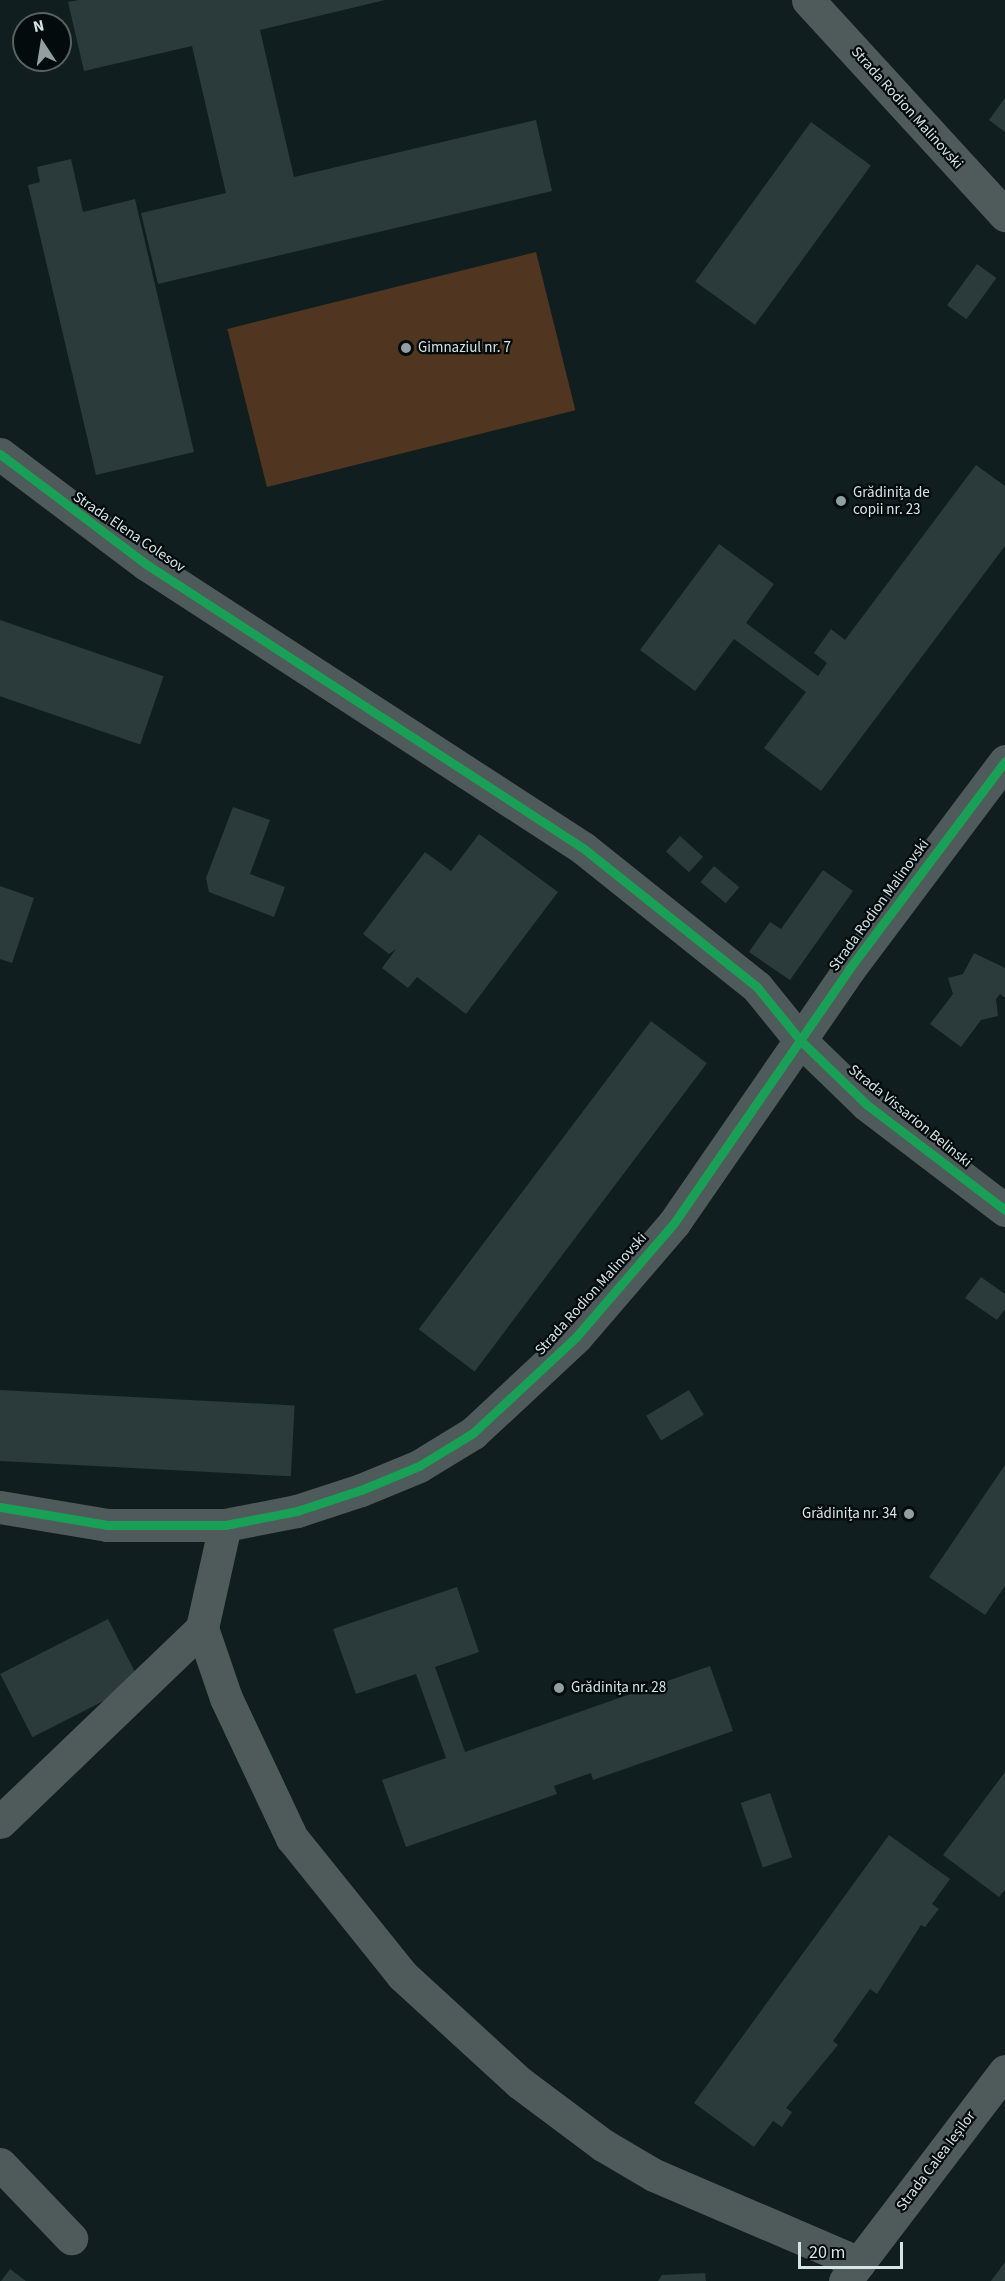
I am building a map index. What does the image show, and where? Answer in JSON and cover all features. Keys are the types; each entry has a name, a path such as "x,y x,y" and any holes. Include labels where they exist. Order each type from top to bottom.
{"street":[{"name":"Strada Rodion Malinovski","path":"808,0 1005,215"},
{"name":"Strada Elena Colesov","path":"0,454 97,530 582,848 757,987 800,1040"},
{"name":"Strada Rodion Malinovski","path":"0,1507 107,1525 225,1525 297,1511 361,1490 419,1466 473,1433 576,1337 674,1223 800,1040 1005,761"},
{"name":"Strada Vissarion Belinski","path":"800,1040 866,1104 1005,1210"},
{"path":"225,1525 202,1628 256,1772 292,1838 402,1975 520,2083 603,2145 664,2180 852,2272"},
{"path":"0,1822 202,1628"},
{"name":"Strada Calea Ieșilor","path":"852,2272 1005,2071"},
{"path":"0,2164 71,2238"}],"shaded area":[{"path":"536,252 575,410 267,487 227,329"}],"building":[{"path":"79,0 385,0 260,30 294,177 536,120 552,191 158,284 141,213 226,193 192,46 84,71 68,2"},
{"path":"1005,98 1005,132 989,120"},
{"path":"811,122 871,165 755,325 695,281"},
{"path":"71,159 83,212 135,199 194,452 96,475 28,185 40,182 37,167"},
{"path":"977,264 996,278 966,319 947,305"},
{"path":"976,465 1005,486 1005,546 821,791 764,748 806,692 734,639 695,691 640,650 719,544 774,584 746,623 818,676 827,663 814,653 831,629 845,640"},
{"path":"0,620 164,676 140,744 0,696"},
{"path":"233,807 270,820 250,874 285,887 274,917 209,892 206,878"},
{"path":"479,834 558,892 466,1014 417,977 408,988 382,968 396,949 389,954 363,934 425,852 451,871"},
{"path":"680,836 703,857 689,872 666,852"},
{"path":"714,866 739,887 726,903 701,882"},
{"path":"823,870 853,891 790,980 749,952 770,922 781,929"},
{"path":"0,886 34,898 12,963 0,959"},
{"path":"974,953 1005,968 1005,998 1000,994 996,999 998,1016 981,1020 961,1047 930,1024 953,994 948,978 963,974"},
{"path":"651,1021 707,1063 475,1371 419,1329"},
{"path":"981,1277 1005,1294 1005,1309 997,1320 965,1298"},
{"path":"0,1390 295,1405 291,1476 0,1461"},
{"path":"689,1390 704,1415 661,1441 646,1416"},
{"path":"1005,1465 1005,1586 985,1615 929,1577"},
{"path":"457,1587 479,1652 435,1667 465,1752 710,1666 733,1731 593,1780 591,1773 554,1786 557,1794 406,1847 382,1780 446,1758 416,1674 356,1694 333,1629"},
{"path":"108,1619 140,1682 32,1737 0,1674"},
{"path":"1005,1772 1005,1890 999,1897 943,1855"},
{"path":"770,1793 792,1857 763,1867 741,1803"},
{"path":"889,1835 950,1879 932,1904 939,1909 925,1927 921,1925 877,1994 870,1989 833,2041 838,2045 786,2108 792,2112 782,2127 773,2121 754,2147 694,2103"},
{"path":"1005,2262 1005,2281 991,2281"},
{"path":"10,2269 26,2281 1,2281"},
{"path":"705,2273 706,2281 658,2281 662,2275"}],"cycle path":[{"path":"0,454 146,564 583,848 757,987 800,1040 866,1104 1005,1210"},
{"path":"0,1507 107,1525 225,1525 297,1511 361,1490 419,1466 473,1433 576,1337 674,1223 849,969 1005,761"}],"place":[{"name":"Gimnaziul nr. 7","path":"406,348"},
{"name":"Grădinița de copii nr. 23","path":"841,501"},
{"name":"Grădinița nr. 34","path":"909,1514"},
{"name":"Grădinița nr. 28","path":"559,1688"}]}
